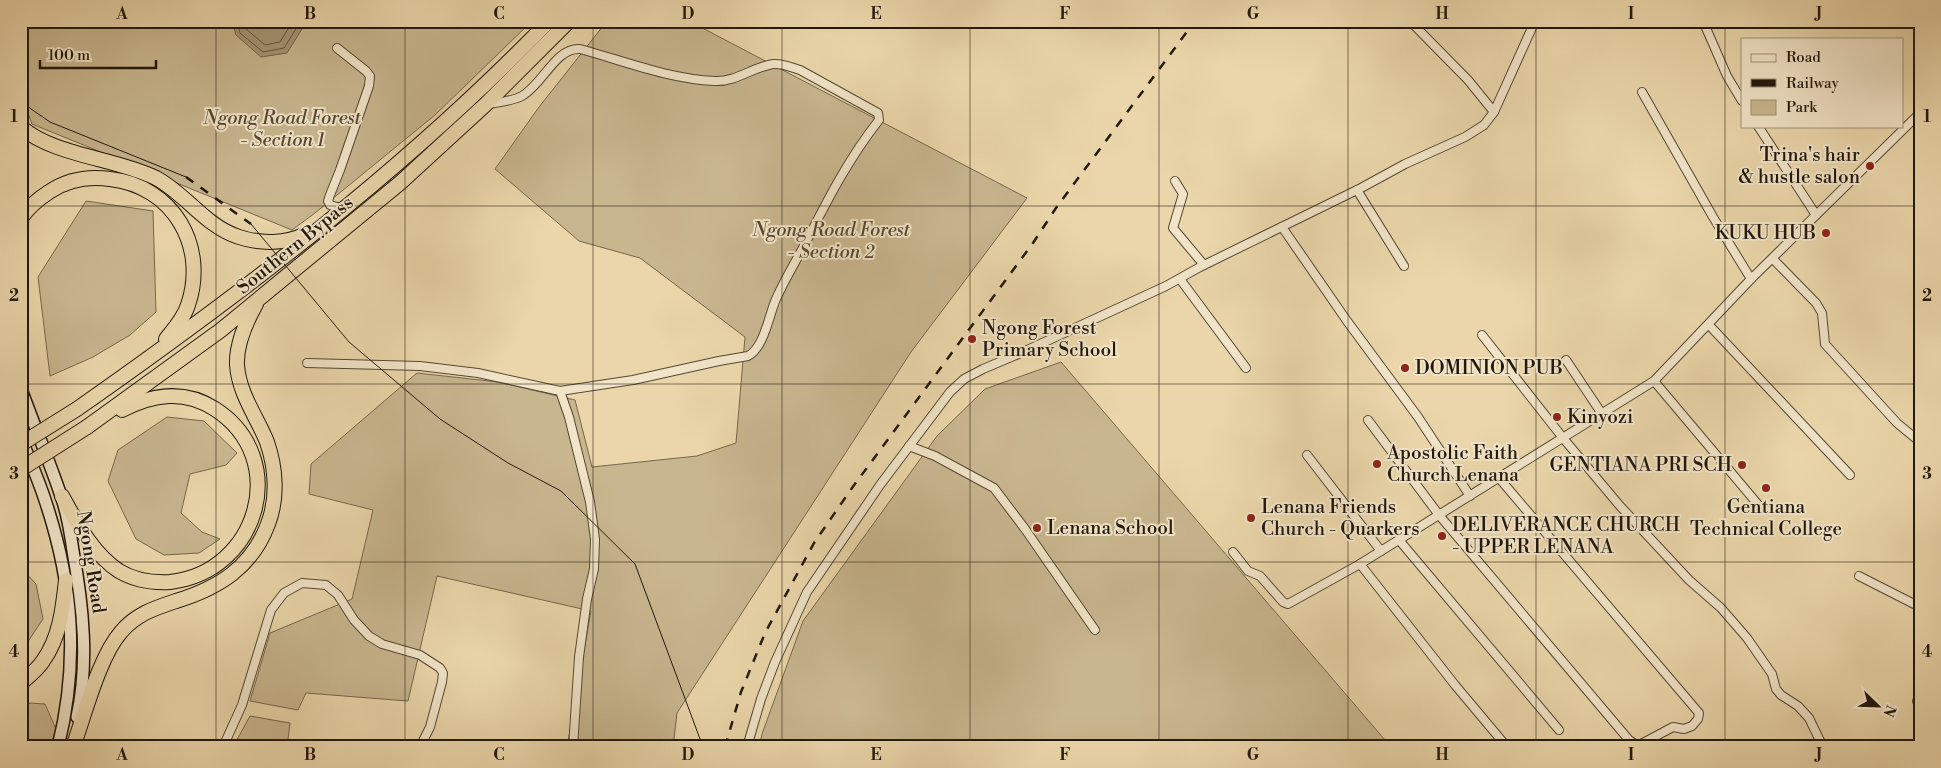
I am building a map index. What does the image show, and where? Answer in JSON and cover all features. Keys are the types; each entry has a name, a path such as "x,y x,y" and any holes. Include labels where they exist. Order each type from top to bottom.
{"highway":[{"name":"Southern Bypass","path":"21,444 135,370 154,354 237,295 344,209 440,128 503,69 549,21"},
{"name":"Southern Bypass","path":"21,469 87,427 207,340 259,299 400,183 485,105 569,21"},
{"path":"21,127 52,144 120,164 158,179 175,190 208,221 239,237 266,242 283,241 297,238 322,226"},
{"path":"21,218 41,198 56,187 79,178 119,180 136,185 152,193 169,207 178,219 191,245 194,259 194,285 188,306 182,317 154,354"},
{"path":"72,747 102,664 112,644 121,632 134,619 154,608 203,592 228,578 252,555 264,536 274,504 276,484 267,443 245,398 237,366 242,335 249,316 259,299"},
{"path":"62,496 82,532 106,560 118,570 146,581 181,580 209,570 233,551 247,532 251,521 256,506 258,490 254,460 240,433 226,416 214,408 187,397 161,396 137,402 87,427"},
{"path":"21,683 43,661 53,643 60,623 66,580"}],"main road":[{"name":"Ngong Road","path":"21,389 62,496 70,526 78,575 84,632 81,701 72,747"},
{"name":"Ngong Road","path":"21,439 46,503 66,580 70,606 72,662 67,707 58,747"}],"street":[{"path":"1410,21 1468,80 1494,112"},
{"path":"747,747 761,699 775,662 807,592 935,409 950,392 964,380 983,369 1180,279 1405,164 1465,137 1484,124 1494,112 1535,21"},
{"path":"1703,21 1727,76 1741,99"},
{"path":"337,48 370,76 369,86 328,201 334,207 344,209"},
{"path":"307,364 420,366 478,373 560,391 659,375 719,360 742,358 753,354 760,344 777,296 832,192 854,154 880,116 878,113 800,70 786,66 775,64 758,68 741,76 718,81 699,80 654,70 580,48 572,48 564,52 535,84 520,97 485,105"},
{"path":"1642,92 1713,217 1751,279"},
{"path":"1233,552 1248,571 1260,576 1283,602 1288,604 1360,564 1654,381 1751,279 1920,113"},
{"path":"1759,128 1816,215"},
{"path":"1175,181 1183,194 1173,228 1204,266"},
{"path":"1357,190 1404,266"},
{"path":"1282,228 1347,321 1421,421 1470,496"},
{"path":"1773,259 1816,303 1822,313 1825,344 1897,423 1920,442"},
{"path":"1180,279 1246,368"},
{"path":"1709,325 1850,475"},
{"path":"1482,335 1563,438 1620,506 1689,580 1721,608 1747,638 1772,674 1776,689 1810,718 1823,747"},
{"path":"1566,360 1602,414"},
{"path":"1654,381 1761,508"},
{"path":"560,391 569,417 590,502 595,538 594,569 587,599 579,657 572,747"},
{"path":"1368,420 1439,515 1629,740 1635,744 1640,744 1673,727 1684,729 1692,726 1700,713 1499,478"},
{"path":"909,446 935,456 994,488 1095,630"},
{"path":"1307,455 1381,551"},
{"path":"1399,540 1559,730"},
{"path":"1360,564 1455,685 1507,747"},
{"path":"1859,576 1920,607"},
{"path":"223,747 242,705 271,610 284,593 302,583 326,585 338,595 354,620 369,636 382,644 420,655 440,668 443,673 442,682 430,727 420,747"},
{"path":"1920,702 1917,701 1920,707"}],"green space":[{"name":"Ngong Road Forest - Section 1","path":"21,21 532,21 435,115 292,230 32,124 21,95"},
{"name":"Ngong Road Forest - Section 2","path":"607,21 689,21 1027,198 911,352 677,713 673,747 567,747 591,611 437,576 408,701 306,693 298,710 250,701 270,633 352,599 373,510 309,494 311,464 417,373 498,382 575,400 592,467 697,456 736,443 745,337 640,258 579,241 495,169 539,107"},
{"path":"86,201 153,211 156,312 130,335 93,357 50,376 38,277"},
{"name":"Lenana School","path":"1061,362 1391,747 759,747 803,621 937,436 985,389"},
{"path":"167,417 204,421 237,453 226,465 190,474 181,513 202,532 220,539 199,553 164,555 136,539 108,481 118,450"},
{"path":"21,568 36,584 43,619 21,652"},
{"path":"30,703 45,704 56,729 50,747 21,747 21,711"},
{"path":"250,716 290,723 287,747 233,747"}],"water":[{"path":"232,21 307,21 287,53 261,57 236,35"}],"tram line":[{"path":"21,102 50,122 186,177"},
{"path":"251,224 349,342 440,419 508,463 561,491 635,564 703,747"}],"railway":[{"path":"725,747 741,692 765,633 814,543 852,488 1033,243 1056,208 1195,21"},
{"path":"186,177 251,224"}],"place":[{"name":"Trina's hair & hustle salon","path":"1870,166"},
{"name":"KUKU HUB","path":"1826,233"},
{"name":"Ngong Forest Primary School","path":"972,339"},
{"name":"DOMINION PUB","path":"1405,368"},
{"name":"Kinyozi","path":"1557,417"},
{"name":"Apostolic Faith Church Lenana","path":"1377,464"},
{"name":"GENTIANA PRI SCH","path":"1742,465"},
{"name":"Gentiana Technical College","path":"1766,488"},
{"name":"Lenana Friends Church - Quarkers","path":"1251,518"},
{"name":"Lenana School","path":"1037,528"},
{"name":"DELIVERANCE CHURCH - UPPER LENANA","path":"1442,536"}]}
